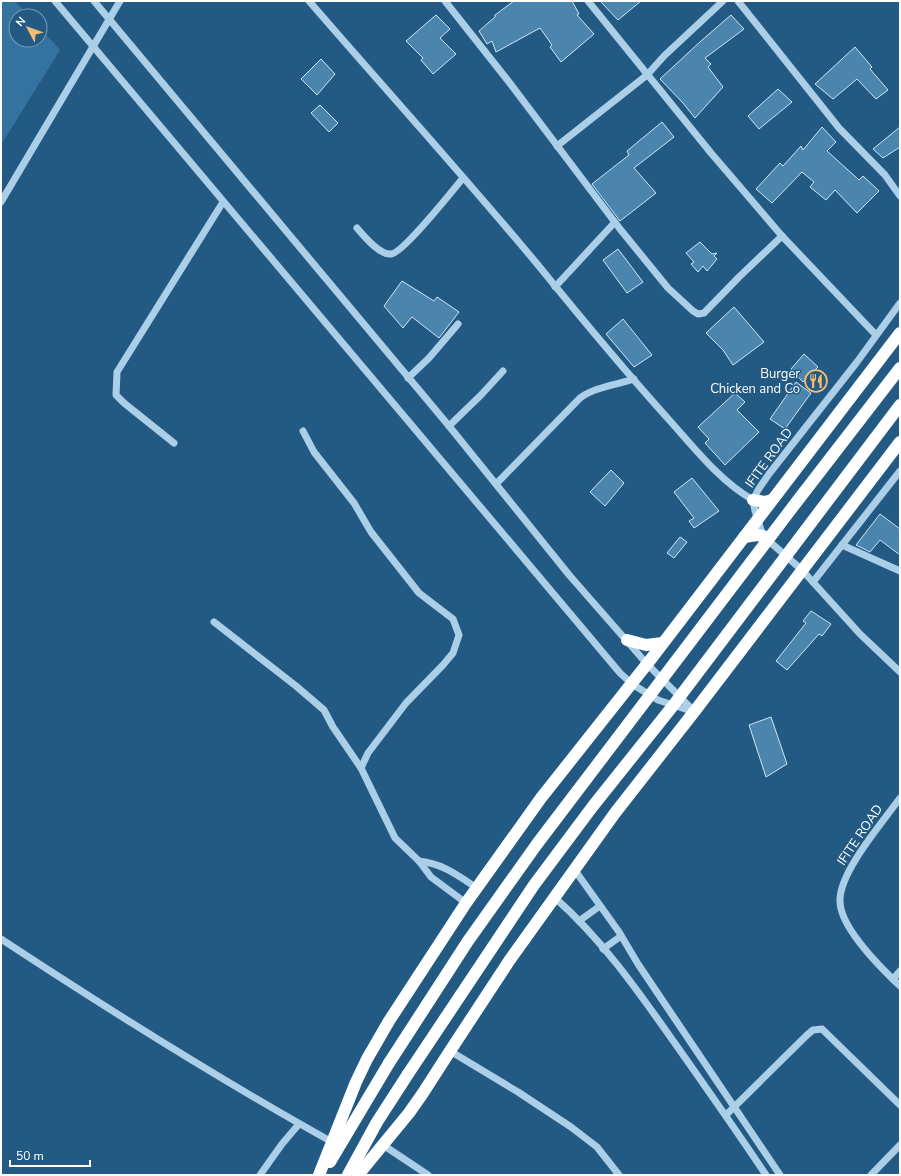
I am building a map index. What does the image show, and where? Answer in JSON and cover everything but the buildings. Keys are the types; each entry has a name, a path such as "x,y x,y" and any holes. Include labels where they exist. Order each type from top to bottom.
{"highway":[{"path":"319,1175 356,1082 367,1059 389,1020 466,903 541,798 632,684 900,333"},
{"path":"322,1175 389,1064 468,941 537,844 794,504 900,368"},
{"path":"348,1175 378,1122 408,1074 534,885 593,806 672,707 900,405"},
{"path":"358,1175 423,1093 554,897 615,812 899,446"},
{"path":"753,500 765,502 772,500"},
{"path":"744,537 757,534 763,536"},
{"path":"626,640 646,645 663,643"}],"street":[{"path":"55,1 92,47 620,673 632,684 658,700 694,712"},
{"path":"94,1 449,426 570,576 647,664 694,712"},
{"path":"1,202 120,1"},
{"path":"309,1 692,445 727,482 753,500"},
{"path":"445,1 615,222 668,288 692,312 698,314 704,312 782,236"},
{"path":"588,1 706,147 782,236 876,335"},
{"path":"557,146 647,75 664,56 723,1"},
{"path":"738,1 839,128 885,175 900,196"},
{"path":"357,228 374,246 382,252 391,254 398,251 416,233 463,178"},
{"path":"174,443 116,395 117,372 223,202"},
{"path":"556,287 615,222"},
{"name":"IFITE ROAD","path":"763,536 753,500 758,490 900,303"},
{"path":"408,378 429,358 458,324"},
{"path":"449,426 503,371"},
{"path":"496,484 580,398 598,389 634,379"},
{"path":"303,431 314,452 354,504 376,538 419,593 453,619 459,635 453,653 444,665 406,703 368,753 361,768"},
{"path":"814,582 900,471"},
{"path":"763,536 802,570 860,634 900,672"},
{"path":"842,545 900,571"},
{"path":"214,622 296,686 324,710 333,727 361,768 395,838 419,861 431,877 466,903"},
{"name":"IFITE ROAD","path":"900,798 853,864 842,883 840,901 844,918 855,937 900,986"},
{"path":"419,861 433,862 477,888"},
{"path":"574,869 621,936 638,964 780,1175"},
{"path":"554,897 572,913 642,996 726,1115 766,1175"},
{"path":"579,921 600,906"},
{"path":"603,949 621,936"},
{"path":"1,938 270,1108 332,1142"},
{"path":"893,979 900,971"},
{"path":"726,1115 807,1035 813,1030 822,1029 900,1105"},
{"path":"450,1051 518,1092 571,1127 597,1147 619,1175"},
{"path":"260,1175 282,1144 299,1124"},
{"path":"383,1145 428,1175"},
{"path":"871,1175 900,1145"}],"shaded area":[{"path":"1,1 15,1 22,8 8,8 8,48 48,48 48,37 60,50 1,145"}],"place":[{"name":"Burger Chicken and Co","path":"816,381"}]}
